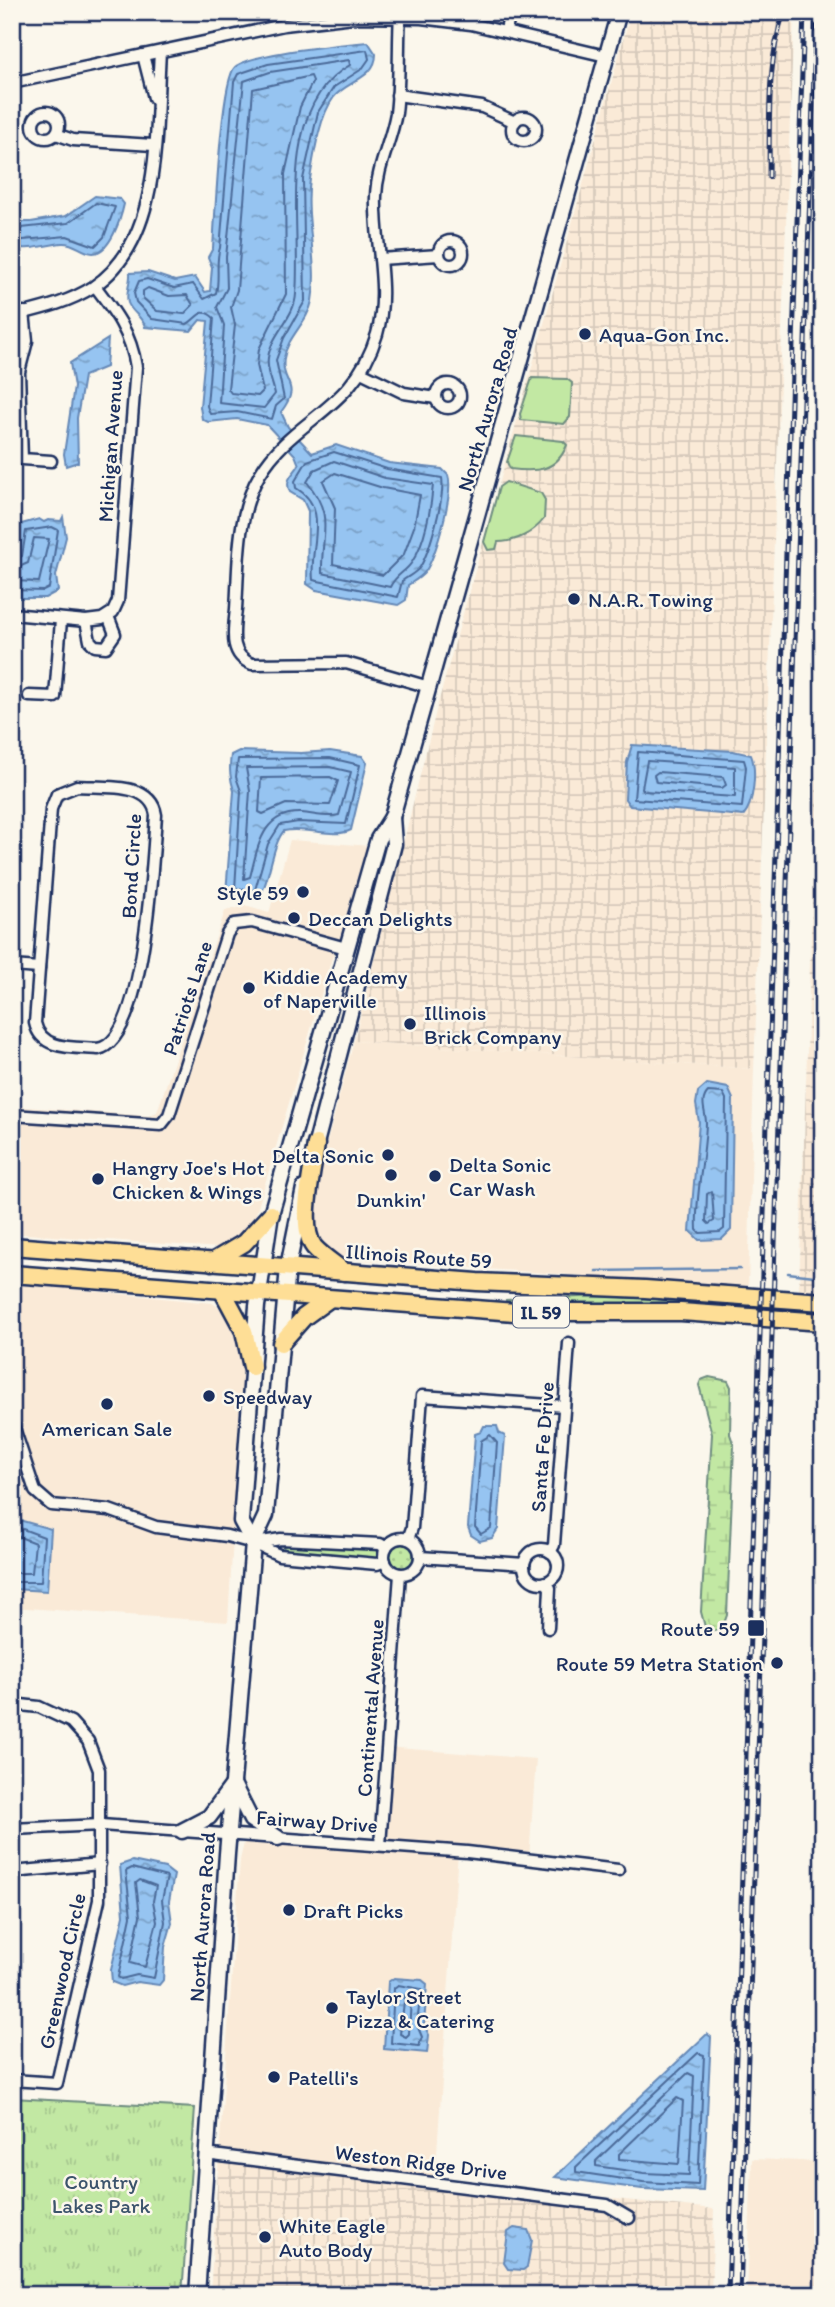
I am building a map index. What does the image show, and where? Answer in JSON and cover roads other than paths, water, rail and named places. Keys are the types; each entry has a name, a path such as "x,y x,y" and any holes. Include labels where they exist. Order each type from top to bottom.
{"main road":[{"name":"North Aurora Road","path":"253,1543 241,1521 258,1292 271,1214 378,839 392,817 619,12"},
{"name":"North Aurora Road","path":"197,2295 205,2154 253,1543 266,1515 288,1267 299,1207 394,844 392,817"},
{"path":"316,1144 306,1221 308,1234 318,1251 344,1272"},
{"path":"212,1262 244,1243 271,1214"},
{"name":"Illinois Route 59","path":"12,1246 344,1272 823,1302"},
{"name":"IL 59","path":"12,1274 515,1312 681,1312 823,1322"},
{"path":"222,1290 244,1331 252,1367"},
{"path":"281,1343 304,1317 330,1299"},
{"path":"182,1831 209,1817 233,1784 251,1820 278,1838"}],"street":[{"path":"282,12 284,26"},
{"path":"506,30 510,12"},
{"path":"399,15 394,123 377,181 380,318 361,372 338,400 278,452 259,476 244,517 234,631 238,654 246,662 260,666 346,663 429,687"},
{"path":"12,83 284,26 399,15 506,30 606,57"},
{"path":"12,316 66,302 95,285 118,262 141,222 150,193 160,52"},
{"path":"143,55 156,105"},
{"path":"397,95 482,107 515,122"},
{"path":"56,134 73,140 153,145"},
{"path":"380,259 439,255"},
{"name":"Michigan Avenue","path":"86,621 90,641 95,646 106,647 115,634 108,616 116,607 119,592 136,367 129,335 117,312 95,285"},
{"path":"12,308 24,312"},
{"path":"24,312 27,341 19,372 22,459 51,461"},
{"path":"361,372 404,393 436,398"},
{"path":"15,618 86,621 108,616"},
{"path":"29,696 55,697 61,620"},
{"name":"Bond Circle","path":"77,786 144,793 152,802 156,815 147,935 121,1027 112,1043 98,1049 56,1045 45,1041 35,1023 39,968 54,797 65,789 77,786"},
{"name":"Patriots Lane","path":"12,1115 161,1125 169,1115 227,934 234,925 252,922 346,948"},
{"path":"12,966 39,968"},
{"name":"Santa Fe Drive","path":"550,1552 554,1545 569,1343"},
{"path":"408,1539 412,1528 422,1396 564,1406"},
{"path":"12,1422 35,1491 44,1502 109,1510 168,1530 226,1536 253,1543 279,1555 377,1564 385,1561"},
{"path":"397,1538 408,1539 417,1546 420,1558 414,1569 400,1574 390,1570 385,1561 386,1548 397,1538"},
{"path":"253,1543 281,1539 380,1544 386,1548"},
{"path":"533,1550 550,1552 558,1565 555,1576 547,1582 530,1580 524,1564 533,1550"},
{"path":"420,1558 524,1564"},
{"name":"Continental Avenue","path":"380,1845 400,1574"},
{"path":"547,1582 550,1588 548,1628"},
{"name":"Greenwood Circle","path":"12,1704 39,1706 61,1716 88,1741 99,1770 101,1825 99,1900 57,2083 12,2080"},
{"name":"Fairway Drive","path":"12,1829 101,1825 380,1845 618,1870"},
{"name":"Greenwood Circle","path":"12,1872 100,1864"},
{"name":"Weston Ridge Drive","path":"205,2154 607,2205 629,2218"}],"water":[{"path":"368,42 376,54 375,62 366,74 334,97 324,115 318,137 309,194 314,271 312,301 286,350 284,367 291,389 281,412 288,427 312,453 336,445 389,463 442,469 448,475 446,509 434,553 425,572 408,585 406,600 398,605 316,590 307,584 308,511 303,500 290,492 288,484 299,465 295,455 267,425 237,419 208,422 202,419 200,407 208,321 200,320 191,331 145,327 127,299 130,273 148,272 175,281 195,277 205,292 210,291 212,267 208,257 213,248 222,122 230,77 235,67 278,53"},
{"path":"95,196 120,199 124,204 114,234 99,251 89,253 67,243 31,248 12,247 12,222 66,216"},
{"path":"108,339 106,367 84,376 77,418 78,462 66,466 64,454 74,387 70,363"},
{"path":"63,517 66,537 56,576 58,591 45,598 16,598 18,525 39,519 44,522 61,521"},
{"path":"632,745 733,751 751,755 754,769 753,787 747,811 743,816 630,806 625,799 627,762"},
{"path":"239,751 330,751 362,756 367,763 351,830 336,833 284,831 276,846 261,893 251,899 230,897 226,893 234,791 230,760 231,755"},
{"path":"707,1084 728,1088 733,1099 731,1230 722,1239 699,1240 690,1231 699,1122 696,1104 698,1092"},
{"path":"484,1426 497,1426 499,1433 505,1436 498,1529 492,1538 480,1541 471,1535 468,1527 475,1434 481,1432"},
{"path":"12,1518 51,1529 47,1591 12,1589"},
{"path":"132,1861 165,1868 174,1875 169,1901 172,1923 165,1947 163,1980 159,1985 137,1982 122,1986 112,1982 111,1970 124,1915 120,1865"},
{"path":"394,1978 422,1980 427,1984 424,2025 429,2035 427,2053 384,2049 388,1982"},
{"path":"707,2034 711,2037 703,2191 642,2189 555,2177"},
{"path":"514,2228 528,2230 532,2240 527,2267 523,2270 508,2269 504,2263 508,2232"}],"waterway":[{"path":"596,1271 740,1269"},
{"path":"788,1273 823,1277"}],"railway":[{"path":"769,177 772,73 784,12"},
{"path":"728,2295 804,12"},
{"path":"740,2295 816,12"},
{"path":"823,403 823,504"}],"place":[{"name":"Aqua-Gon Inc.","path":"585,334"},
{"name":"N.A.R. Towing","path":"574,599"},
{"name":"Style 59","path":"303,892"},
{"name":"Deccan Delights","path":"294,918"},
{"name":"Kiddie Academy of Naperville","path":"249,988"},
{"name":"Illinois Brick Company","path":"410,1024"},
{"name":"Delta Sonic","path":"388,1155"},
{"name":"Dunkin'","path":"391,1175"},
{"name":"Delta Sonic Car Wash","path":"435,1176"},
{"name":"Hangry Joe's Hot Chicken & Wings","path":"98,1179"},
{"name":"Speedway","path":"209,1396"},
{"name":"American Sale","path":"107,1404"},
{"name":"Route 59","path":"756,1628"},
{"name":"Route 59 Metra Station","path":"777,1663"},
{"name":"Draft Picks","path":"289,1910"},
{"name":"Taylor Street Pizza & Catering","path":"332,2008"},
{"name":"Patelli's","path":"274,2077"},
{"name":"White Eagle Auto Body","path":"265,2237"}],"park label":[{"name":"Country Lakes Park","path":"101,2193"}]}
